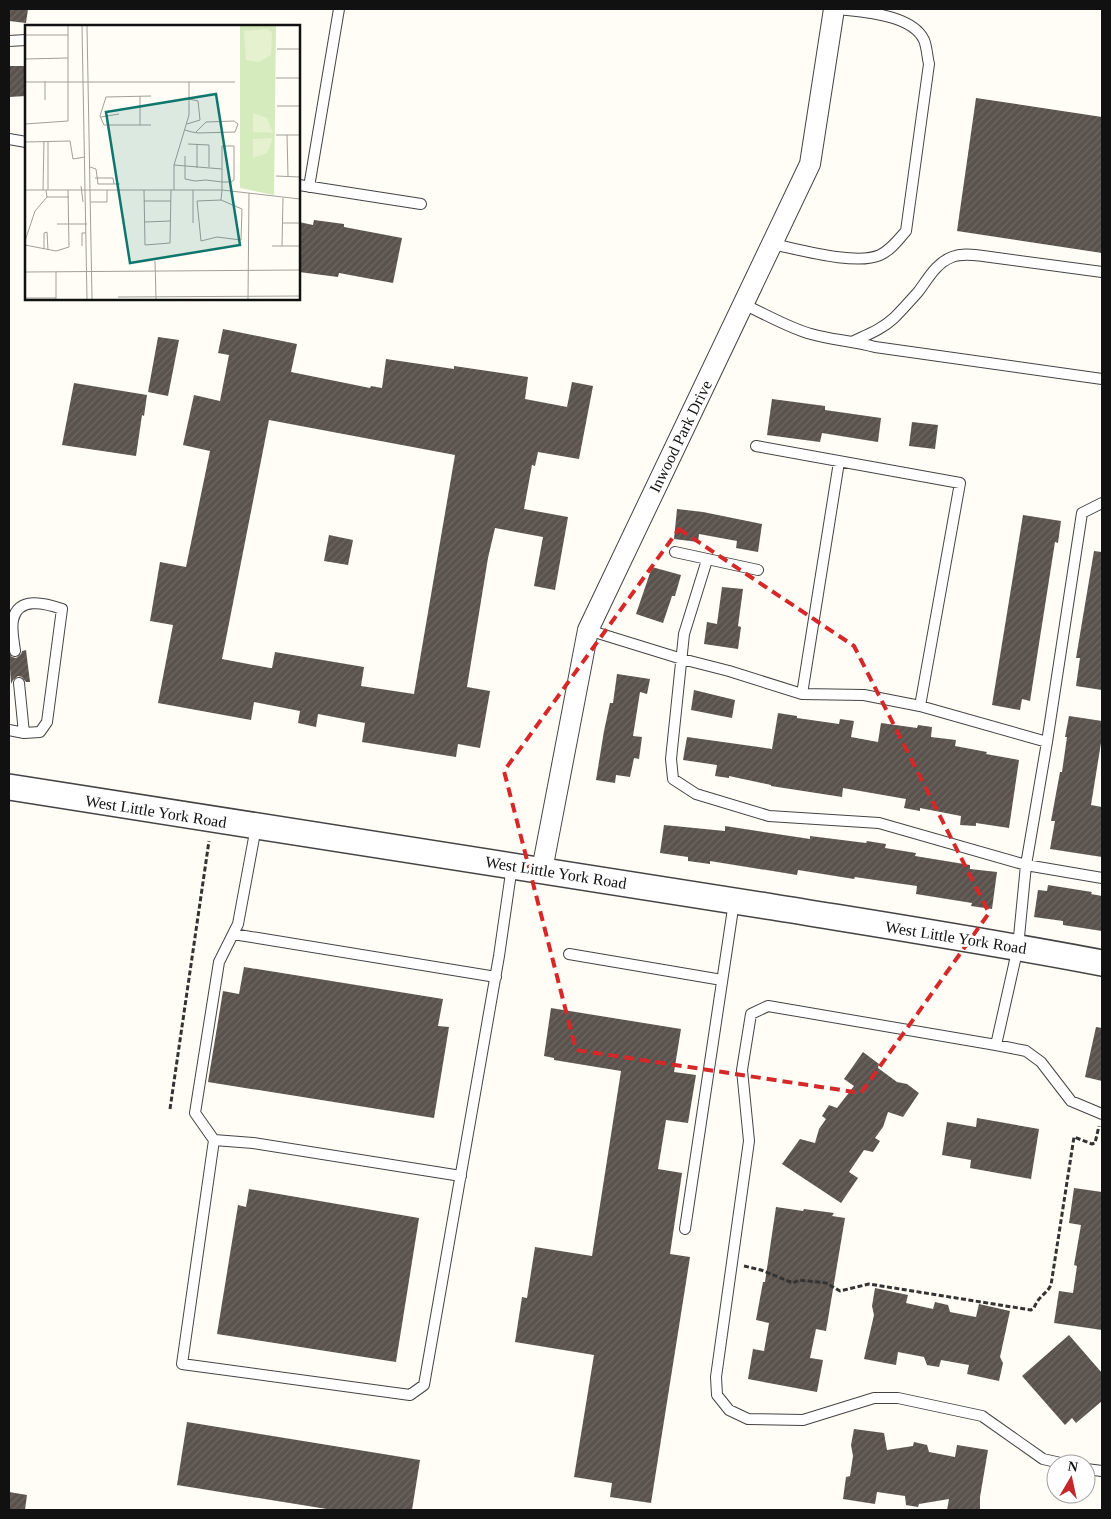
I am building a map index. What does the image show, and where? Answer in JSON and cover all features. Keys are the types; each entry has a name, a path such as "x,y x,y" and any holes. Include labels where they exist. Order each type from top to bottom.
{"street":[{"name":"Inwood Park Drive","path":"542,870 588,630 810,164 834,9"},
{"name":"West Little York Road","path":"9,787 1018,946 1102,963"}],"lane":[{"path":"339,9 304,186 421,204"},
{"path":"772,244 844,258 863,258 879,256 889,250 906,231 929,64 923,39 902,21 891,17 838,9"},
{"path":"9,42 25,40"},
{"path":"9,139 25,142"},
{"path":"854,341 880,329 893,318 918,291 931,272 942,262 953,257 968,254 1102,272"},
{"path":"743,304 808,334 854,341 875,347 1102,378"},
{"path":"756,446 960,483 920,706"},
{"path":"802,694 839,462"},
{"path":"996,1045 1018,946 1026,865 1082,513 1102,503"},
{"path":"675,552 758,570"},
{"path":"707,560 684,634 671,759 673,779 696,794 769,816 879,823 1026,865 1102,878"},
{"path":"9,730 24,733 40,732 47,722 62,609 48,604 31,602 18,609 12,621 15,651"},
{"path":"588,630 802,694 864,695 920,706 1047,742"},
{"path":"19,683 24,733"},
{"path":"256,827 238,924 219,962 195,1113 214,1140 182,1364 410,1394 424,1385 496,977 512,865"},
{"path":"685,1229 734,901"},
{"path":"233,934 496,977"},
{"path":"569,954 722,980"},
{"path":"1046,1460 982,1416 898,1398 874,1398 802,1420 748,1419 729,1410 717,1395 716,1377 749,1142 742,1070 751,1014 768,1006 1026,1051 1041,1062 1071,1100 1102,1114"},
{"path":"214,1140 253,1144 460,1176"}],"path":[{"path":"170,1110 212,820"},
{"path":"732,1263 761,1270 794,1283 799,1280 826,1283 840,1291 869,1284 1031,1310 1051,1285 1074,1137 1092,1144 1095,1143 1102,1114"}],"highlighted area":[{"path":"679,529 854,646 989,913 861,1093 576,1050 504,771"}],"building":[{"path":"9,9 28,9 26,23 9,21"},
{"path":"9,66 25,66 25,96 9,97"},
{"path":"976,98 1102,117 1102,253 957,231"},
{"path":"314,220 344,224 344,227 402,238 393,283 339,273 338,277 300,272 300,222 313,225"},
{"path":"223,329 297,344 291,372 370,388 371,386 382,388 386,359 454,369 454,366 528,377 525,399 567,407 572,382 593,386 579,459 538,452 535,466 532,465 524,509 568,517 555,590 534,586 543,537 495,528 488,558 467,687 490,691 480,748 458,744 456,757 362,742 365,723 318,714 316,727 298,723 300,711 254,702 251,720 158,703 173,625 150,621 160,562 186,567 210,451 183,445 194,395 220,401 229,355 218,353","holes":["269,420 455,455 414,694 361,686 364,667 275,652 272,668 222,659"]},
{"path":"158,337 179,340 168,396 148,392"},
{"path":"74,383 147,395 136,456 62,445"},
{"path":"772,399 825,406 825,410 881,418 878,442 822,433 820,442 767,435"},
{"path":"912,422 938,425 935,449 909,446"},
{"path":"677,509 703,512 762,524 758,552 736,548 737,541 699,534 698,542 674,539"},
{"path":"1023,515 1061,521 1058,543 1055,542 1030,701 1022,699 1020,710 992,705"},
{"path":"329,535 353,540 348,565 324,561"},
{"path":"1094,551 1102,552 1102,690 1076,686 1080,658 1076,658"},
{"path":"652,567 681,575 675,596 672,596 663,623 636,614"},
{"path":"722,587 743,589 738,626 741,627 738,649 704,644 707,622 717,624"},
{"path":"26,650 30,682 26,682 22,677 18,676 11,684 9,653 12,657 16,658 22,651"},
{"path":"617,674 650,679 647,694 640,692 633,736 642,737 639,759 634,758 630,777 616,775 615,783 596,780 610,703 613,703"},
{"path":"694,690 735,700 732,718 691,710"},
{"path":"778,713 797,716 797,718 839,724 840,719 854,721 851,737 878,742 881,723 917,728 918,725 932,727 931,737 956,740 955,746 1019,760 1009,828 976,823 976,826 960,825 961,816 920,808 920,811 904,808 906,799 843,788 842,797 771,786 729,776 729,778 715,776 717,765 683,760 687,737 772,749"},
{"path":"1069,716 1102,721 1102,743 1091,805 1102,807 1102,857 1050,849 1055,821 1051,821 1060,772 1062,772"},
{"path":"664,825 725,831 725,826 810,839 810,836 866,843 867,841 886,844 885,848 916,853 915,856 970,865 970,869 997,872 992,909 971,906 972,903 916,894 917,886 798,870 797,875 710,861 710,864 688,861 688,857 660,853"},
{"path":"1048,885 1092,892 1091,894 1102,896 1102,931 1063,925 1063,921 1034,917 1038,890 1047,891"},
{"path":"244,967 443,999 438,1026 449,1027 434,1118 208,1082 223,991 239,994"},
{"path":"551,1008 681,1029 674,1072 696,1075 688,1123 666,1120 658,1169 682,1173 670,1254 690,1257 651,1503 610,1497 612,1483 574,1477 594,1355 515,1342 522,1297 527,1298 535,1247 592,1256 621,1071 554,1060 554,1058 544,1056"},
{"path":"1096,1027 1102,1028 1102,1081 1085,1077"},
{"path":"863,1052 879,1064 878,1068 897,1082 907,1084 919,1093 903,1117 888,1112 883,1127 875,1138 880,1141 873,1152 864,1150 849,1172 858,1178 841,1203 782,1164 800,1139 815,1143 819,1129 826,1119 822,1116 829,1105 837,1108 854,1086 844,1079"},
{"path":"977,1118 1039,1129 1031,1179 970,1168 971,1160 942,1155 947,1122 976,1127"},
{"path":"1074,1188 1102,1192 1102,1330 1054,1323 1059,1291 1073,1293 1077,1266 1074,1265 1081,1225 1069,1223"},
{"path":"249,1189 419,1218 396,1362 217,1334 238,1205 246,1207"},
{"path":"776,1207 834,1213 832,1216 845,1218 826,1331 816,1329 810,1358 823,1360 817,1392 748,1379 753,1349 764,1351 769,1323 756,1320 763,1282 765,1282"},
{"path":"875,1288 908,1295 906,1303 933,1309 935,1302 948,1305 950,1312 976,1317 979,1304 1010,1311 1000,1357 1003,1363 999,1381 967,1374 969,1365 941,1360 939,1367 927,1365 924,1357 898,1352 896,1365 864,1359 874,1315 872,1306"},
{"path":"1069,1335 1102,1373 1102,1401 1076,1423 1072,1418 1065,1425 1022,1376"},
{"path":"187,1422 420,1460 412,1510 333,1510 177,1485"},
{"path":"854,1429 884,1433 887,1450 913,1446 914,1442 927,1445 929,1452 955,1457 957,1445 988,1450 980,1497 980,1510 947,1510 949,1499 919,1504 918,1507 906,1505 905,1496 877,1492 875,1504 843,1499 846,1477 850,1476 853,1456 851,1445"},
{"path":"9,1492 27,1495 25,1510 9,1510"}]}
